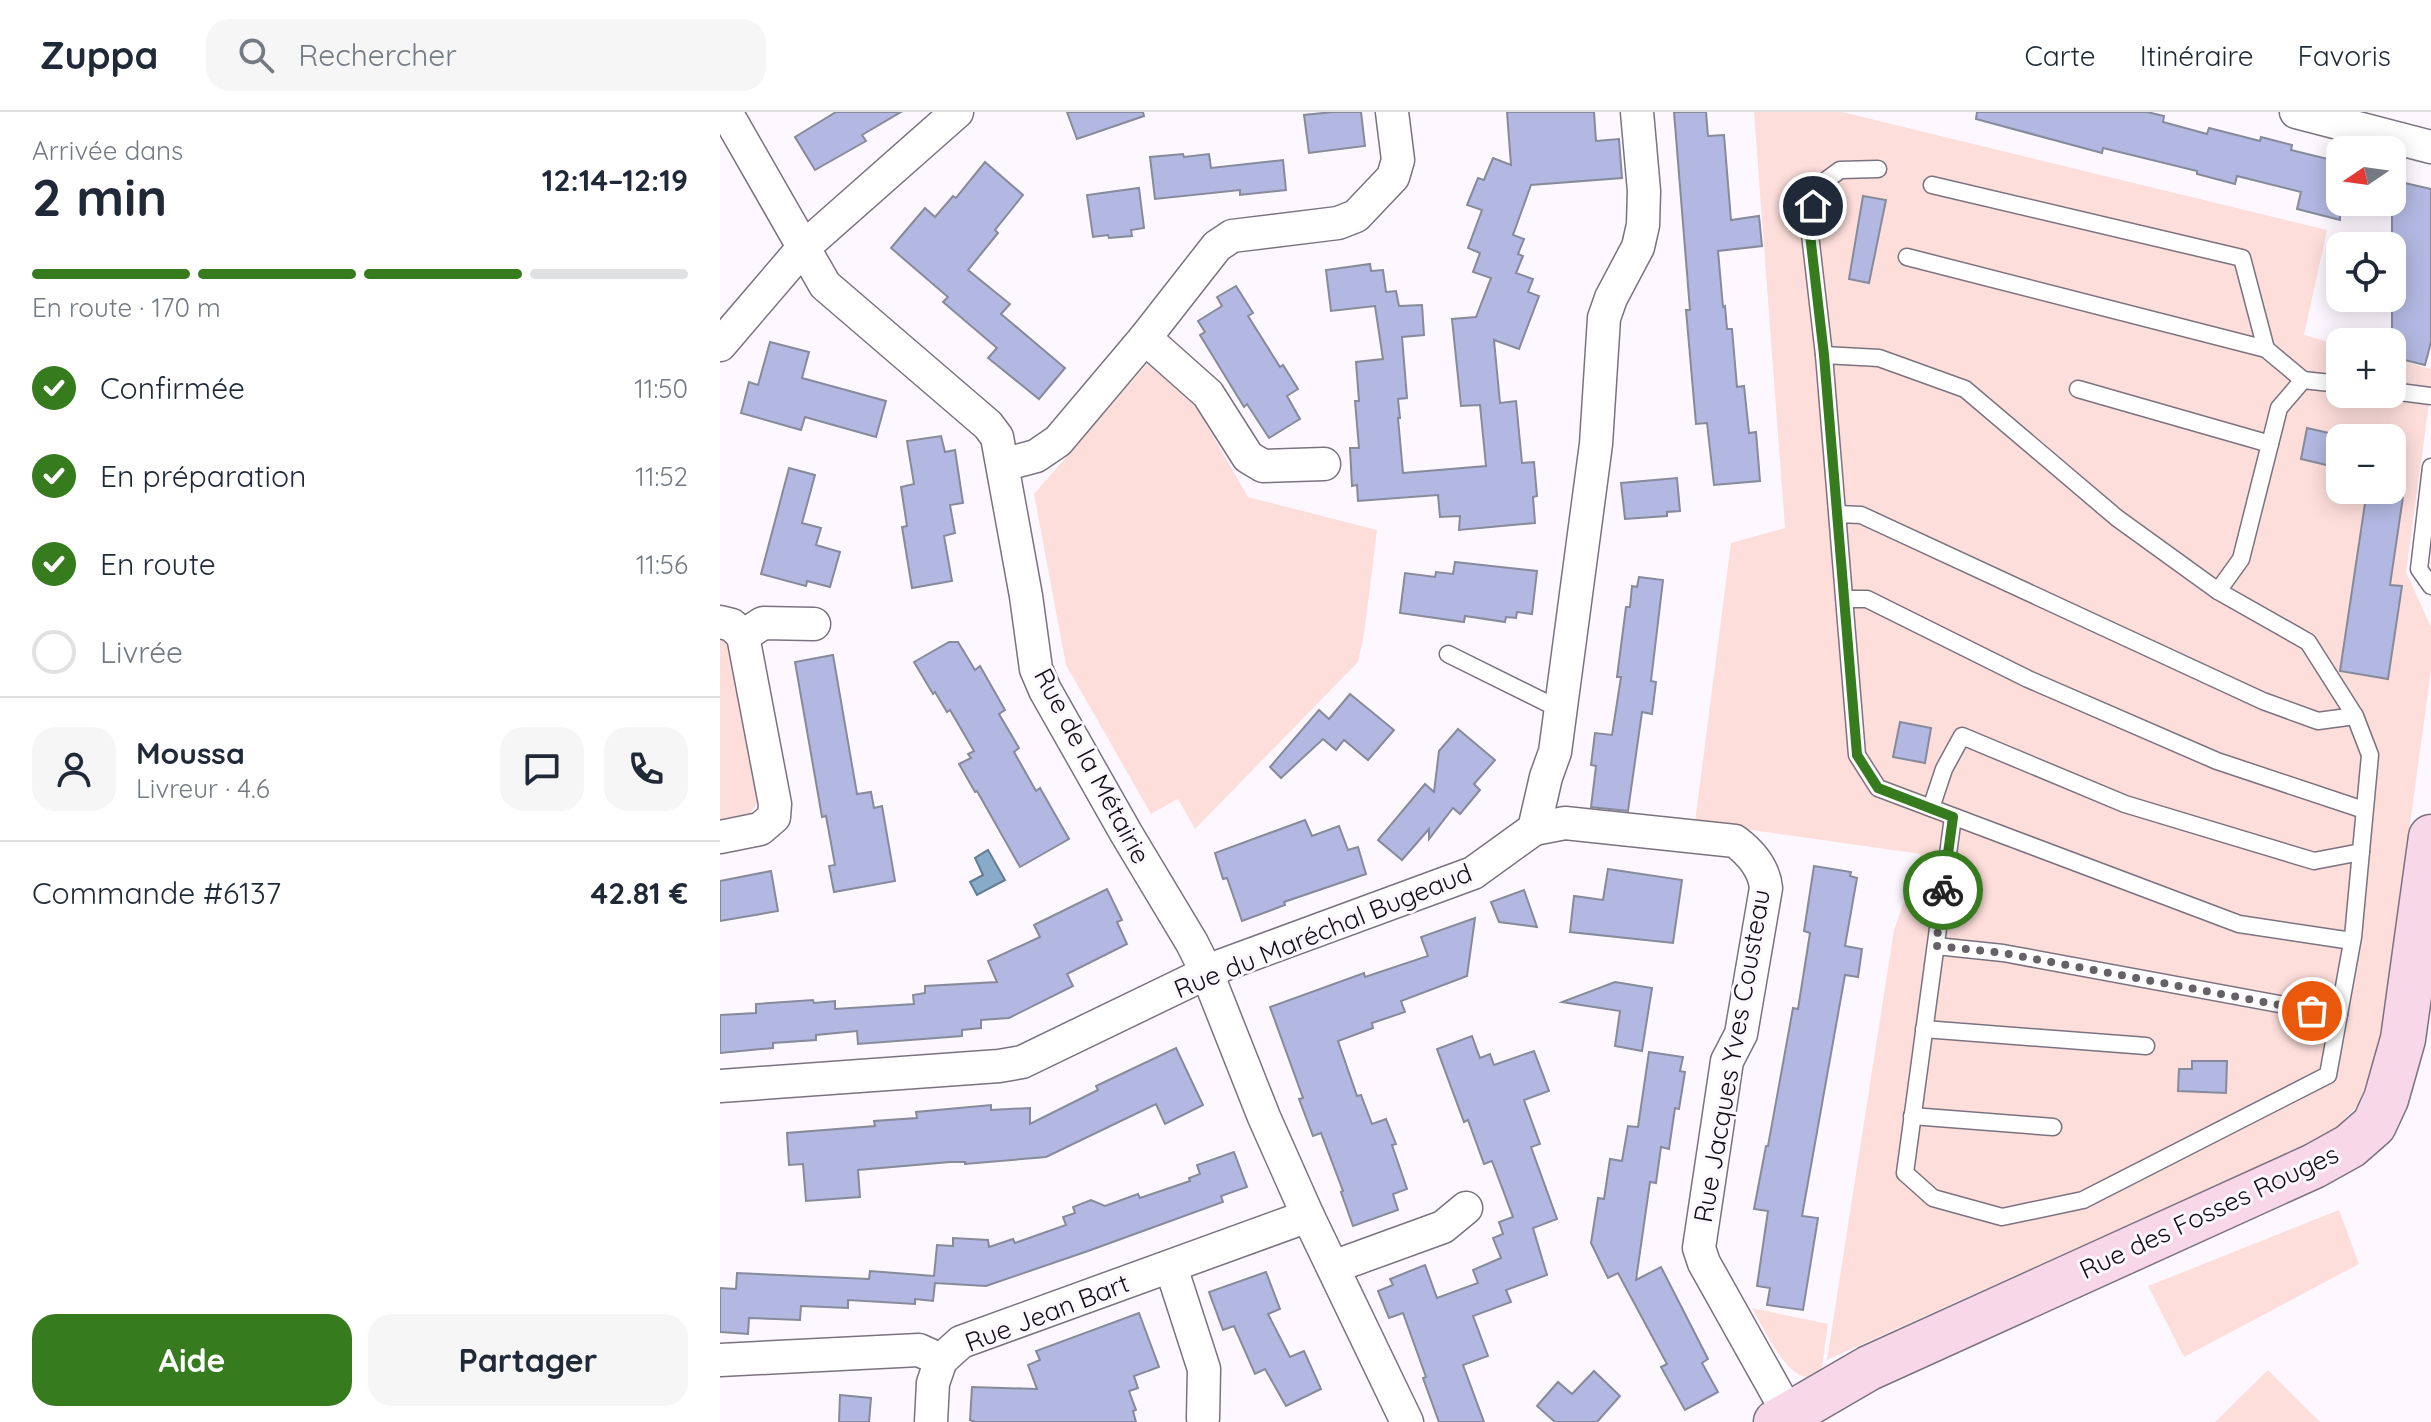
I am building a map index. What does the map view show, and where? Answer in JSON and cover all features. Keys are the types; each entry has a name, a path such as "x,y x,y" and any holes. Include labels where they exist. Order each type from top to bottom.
{"street":[{"name":"Rue de la Métairie","path":"726,112 825,285 988,425 997,437 1036,669 1045,690 1207,973 1264,1117 1308,1216 1407,1422"},
{"path":"720,345 803,248 957,112"},
{"path":"1003,465 1036,456 1058,441 1217,246 1232,236 1338,223 1356,216 1393,177 1398,160 1392,112"},
{"path":"1534,829 1555,752 1561,710 1596,444 1604,318 1638,247 1643,225 1644,191 1637,112"},
{"path":"2296,112 2431,147"},
{"path":"1145,338 1208,394 1248,457 1263,466 1324,464"},
{"path":"720,837 760,829 774,817 775,804 731,629 763,623 814,624"},
{"name":"Rue Jacques Yves Cousteau","path":"1534,829 1565,823 1735,841 1764,874 1766,888 1741,1034 1727,1061 1699,1248 1782,1418"},
{"name":"Rue du Maréchal Bugeaud","path":"720,1086 1022,1062 1207,973 1473,873 1534,829"},
{"name":"Rue des Fosses Rouges","path":"1782,1418 1869,1368 2314,1166 2350,1146 2374,1125 2386,1099 2403,1039 2431,837"},
{"path":"1333,1267 1443,1227 1466,1208"},
{"name":"Rue Jean Bart","path":"931,1422 933,1383 941,1360 961,1342 1308,1216"},
{"path":"1171,1267 1204,1369 1203,1418"},
{"path":"720,1360 919,1350 941,1360"}],"lane":[{"path":"1878,169 1840,170 1817,187 1809,226 1824,355 1857,755 1878,788 1953,817 2239,924 2352,941"},
{"path":"1932,185 2242,258 2266,349"},
{"path":"1907,257 2266,349 2303,380 2326,382"},
{"path":"1824,355 1879,358 1965,389 2117,518 2218,591 2308,642 2355,716 2370,755 2352,941 2328,1075 2083,1200 2002,1217 1933,1198 1905,1173 1953,817"},
{"path":"2218,591 2241,559 2279,408 2303,380"},
{"path":"2078,389 2270,444"},
{"path":"2406,393 2431,396"},
{"path":"2431,467 2419,569 2431,586"},
{"path":"1838,514 1861,515 2263,701 2318,721 2355,716"},
{"path":"1845,599 1867,599 2028,679 2217,761 2364,810"},
{"path":"1448,654 1561,710"},
{"path":"1931,808 1944,769 1962,736 2125,804 2314,861 2361,852"},
{"path":"1936,946 2003,953 2339,1015"},
{"path":"1924,1029 2146,1046"},
{"path":"1912,1116 2053,1127"}],"shaded area":[{"path":"1754,112 1842,112 2327,230 2304,335 2326,341 2326,408 2406,408 2406,362 2431,369 2431,389 2406,572 2431,627 2431,670 2381,1037 2359,1104 2330,1134 1827,1360 1894,930 1921,854 1695,822 1731,543 1785,528"},
{"path":"1148,363 1197,408 1248,497 1377,530 1358,662 1195,829 1178,799 1151,814 1066,665 1034,494"},
{"path":"720,635 729,645 758,785 758,802 747,818 720,823"},
{"path":"2339,1210 2359,1264 2184,1357 2148,1286"},
{"path":"1752,1308 1828,1324 1822,1367 1812,1376 1803,1376 1794,1371 1777,1351"},
{"path":"2268,1370 2320,1422 2215,1422"}],"water":[{"path":"988,850 1005,880 977,895 970,882 983,875 975,858"}],"building":[{"path":"836,112 901,112 862,135 866,141 815,170 795,137"},
{"path":"1067,112 1143,112 1144,116 1077,139"},
{"path":"1361,112 1365,146 1309,153 1304,115"},
{"path":"1507,112 1594,112 1596,141 1619,139 1622,178 1531,185 1513,235 1524,239 1518,254 1523,256 1516,273 1533,279 1528,292 1539,296 1519,349 1494,340 1500,403 1516,401 1522,463 1534,462 1537,496 1533,497 1535,523 1459,530 1460,516 1440,517 1438,495 1358,501 1357,485 1352,486 1350,448 1359,448 1356,362 1383,359 1375,306 1331,311 1326,270 1370,264 1371,271 1383,270 1386,292 1396,291 1399,306 1422,305 1424,335 1402,337 1407,398 1398,399 1398,418 1403,473 1486,466 1480,405 1461,406 1452,319 1476,317 1491,278 1473,272 1480,253 1468,248 1482,210 1467,205 1478,178 1484,180 1493,158 1511,165"},
{"path":"1674,112 1706,112 1708,136 1724,135 1731,220 1759,216 1762,246 1718,251 1723,307 1727,329 1732,329 1737,387 1744,386 1749,433 1756,432 1760,481 1714,485 1707,423 1696,424"},
{"path":"1977,112 2147,112 2164,116 2163,122 2207,134 2209,128 2260,141 2261,137 2292,145 2291,150 2326,159 2326,216 2340,216 2340,220 2297,209 2301,192 2237,176 2235,184 2197,174 2197,171 2103,148 2102,153 1976,119"},
{"path":"1183,154 1184,157 1209,154 1211,168 1283,160 1286,190 1240,195 1240,190 1155,199 1150,157"},
{"path":"985,162 1023,195 968,270 1010,304 1001,314 1065,368 1039,399 988,358 997,348 943,302 948,297 891,248 925,208 935,217 953,196 956,198"},
{"path":"2406,183 2431,189 2431,342 2425,365 2406,360 2406,328 2392,328 2392,312 2406,312 2406,232 2392,232 2392,216 2406,216"},
{"path":"1139,188 1144,228 1131,230 1132,236 1093,237 1087,195"},
{"path":"1863,196 1886,200 1869,283 1849,279"},
{"path":"1236,286 1253,313 1248,316 1280,367 1283,365 1298,389 1287,396 1300,419 1269,438 1247,404 1244,407 1200,335 1205,332 1198,321 1222,306 1217,297"},
{"path":"770,342 809,352 802,378 886,401 876,437 805,417 801,430 741,413 749,382 758,385"},
{"path":"2307,428 2326,432 2326,465 2301,459"},
{"path":"941,436 945,452 955,450 963,503 950,505 955,533 944,536 952,581 912,588 902,527 907,526 901,487 914,484 907,441"},
{"path":"789,468 815,475 802,523 821,528 816,545 840,552 830,587 807,581 806,586 761,574"},
{"path":"1677,478 1680,511 1667,512 1667,516 1625,519 1621,483"},
{"path":"2365,504 2402,504 2390,585 2402,586 2388,679 2340,671"},
{"path":"1455,562 1537,571 1532,614 1517,612 1516,618 1506,617 1505,622 1465,616 1464,622 1400,613 1405,573 1435,577 1436,572 1453,574"},
{"path":"1639,577 1663,580 1651,681 1656,682 1652,714 1642,712 1628,811 1591,807 1596,766 1591,765 1595,733 1612,735 1621,677 1617,677 1626,607 1630,607 1632,586 1637,587"},
{"path":"949,642 958,642 975,670 980,666 1005,710 999,714 1019,748 1014,752 1036,791 1040,788 1069,839 1020,867 959,764 971,758 968,754 974,751 950,710 947,712 935,692 933,694 914,662"},
{"path":"833,655 857,794 871,792 874,808 882,806 895,881 834,892 829,866 835,865 826,816 822,817 795,662"},
{"path":"1350,694 1394,730 1368,760 1344,740 1336,750 1323,739 1281,778 1270,767 1319,710 1329,719"},
{"path":"1900,722 1931,728 1925,763 1893,757"},
{"path":"1458,729 1495,760 1474,784 1480,790 1460,814 1453,808 1429,839 1429,829 1402,860 1378,840 1425,784 1434,792 1439,751"},
{"path":"1305,820 1312,836 1339,826 1348,850 1358,847 1366,874 1284,902 1285,905 1242,921 1215,853"},
{"path":"1814,866 1851,872 1850,876 1857,878 1845,946 1862,949 1858,977 1845,975 1802,1216 1818,1218 1803,1310 1767,1305 1770,1288 1757,1286 1768,1211 1754,1209 1793,1008 1798,1009 1810,933 1804,931"},
{"path":"1608,869 1682,880 1673,943 1570,932 1574,896 1603,900"},
{"path":"771,871 778,911 720,921 720,881"},
{"path":"1107,889 1122,920 1117,922 1127,944 1067,974 1073,986 1009,1018 981,1020 981,1028 962,1030 962,1036 858,1044 857,1031 816,1035 816,1040 773,1043 773,1048 720,1053 720,1015 756,1013 756,1004 835,1001 835,1009 914,1004 913,995 925,993 925,986 997,982 988,961 1040,937 1034,925"},
{"path":"1524,890 1537,927 1499,922 1491,902"},
{"path":"1475,918 1467,976 1401,1001 1405,1012 1372,1023 1373,1028 1338,1041 1357,1096 1361,1095 1372,1124 1386,1119 1407,1189 1393,1194 1398,1210 1353,1226 1321,1133 1313,1136 1299,1099 1303,1098 1270,1007 1364,973 1365,977 1428,956 1421,937"},
{"path":"1615,982 1652,988 1642,1051 1615,1046 1620,1011 1562,1002"},
{"path":"1472,1036 1480,1058 1490,1054 1494,1065 1534,1051 1549,1091 1524,1100 1540,1144 1531,1147 1557,1219 1533,1228 1547,1275 1506,1290 1511,1302 1473,1316 1488,1356 1463,1365 1484,1422 1439,1422 1403,1313 1389,1318 1378,1291 1393,1285 1390,1279 1425,1265 1437,1298 1478,1283 1473,1270 1501,1258 1493,1238 1503,1234 1499,1222 1513,1217 1492,1161 1484,1164 1468,1120 1464,1122 1437,1049"},
{"path":"1176,1048 1203,1105 1165,1124 1156,1104 1046,1157 858,1170 860,1197 806,1201 803,1164 789,1165 787,1133 875,1126 874,1121 917,1118 916,1112 991,1105 991,1110 1030,1108 1030,1124 1098,1090 1096,1086"},
{"path":"1649,1052 1683,1057 1680,1071 1685,1072 1679,1109 1675,1108 1669,1149 1661,1147 1656,1183 1650,1182 1636,1280 1661,1267 1708,1359 1702,1363 1718,1392 1685,1410 1661,1367 1667,1364 1618,1273 1608,1278 1591,1243 1598,1198 1604,1199 1610,1159 1622,1161 1628,1126 1638,1127"},
{"path":"2192,1061 2227,1061 2226,1093 2178,1091 2179,1069 2192,1069"},
{"path":"1234,1152 1247,1187 1221,1196 1223,1202 1088,1251 986,1286 935,1283 933,1301 915,1299 915,1304 848,1300 848,1308 801,1306 800,1320 749,1318 748,1334 720,1332 720,1288 736,1289 737,1273 869,1279 870,1271 934,1276 937,1245 953,1246 953,1238 988,1240 989,1247 1013,1239 1015,1243 1066,1225 1063,1217 1075,1213 1073,1207 1091,1200 1105,1206 1190,1181 1189,1178 1200,1174 1197,1165"},
{"path":"1266,1272 1280,1309 1268,1314 1290,1357 1304,1351 1321,1389 1286,1406 1265,1369 1255,1374 1234,1326 1223,1330 1209,1292"},
{"path":"1139,1313 1159,1367 1134,1376 1138,1388 1129,1391 1136,1410 1133,1411 1136,1422 970,1420 972,1387 1037,1389 1028,1365 1040,1360 1036,1351"},
{"path":"1594,1371 1620,1396 1597,1422 1555,1422 1537,1406 1558,1382 1572,1394"},
{"path":"840,1395 871,1398 869,1422 839,1422"}],"way so far":[{"path":"1943,890 1936,946 2003,953 2312,1011"}],"route":[{"path":"1813,206 1809,226 1824,355 1857,755 1878,788 1953,817 1943,890"}]}
